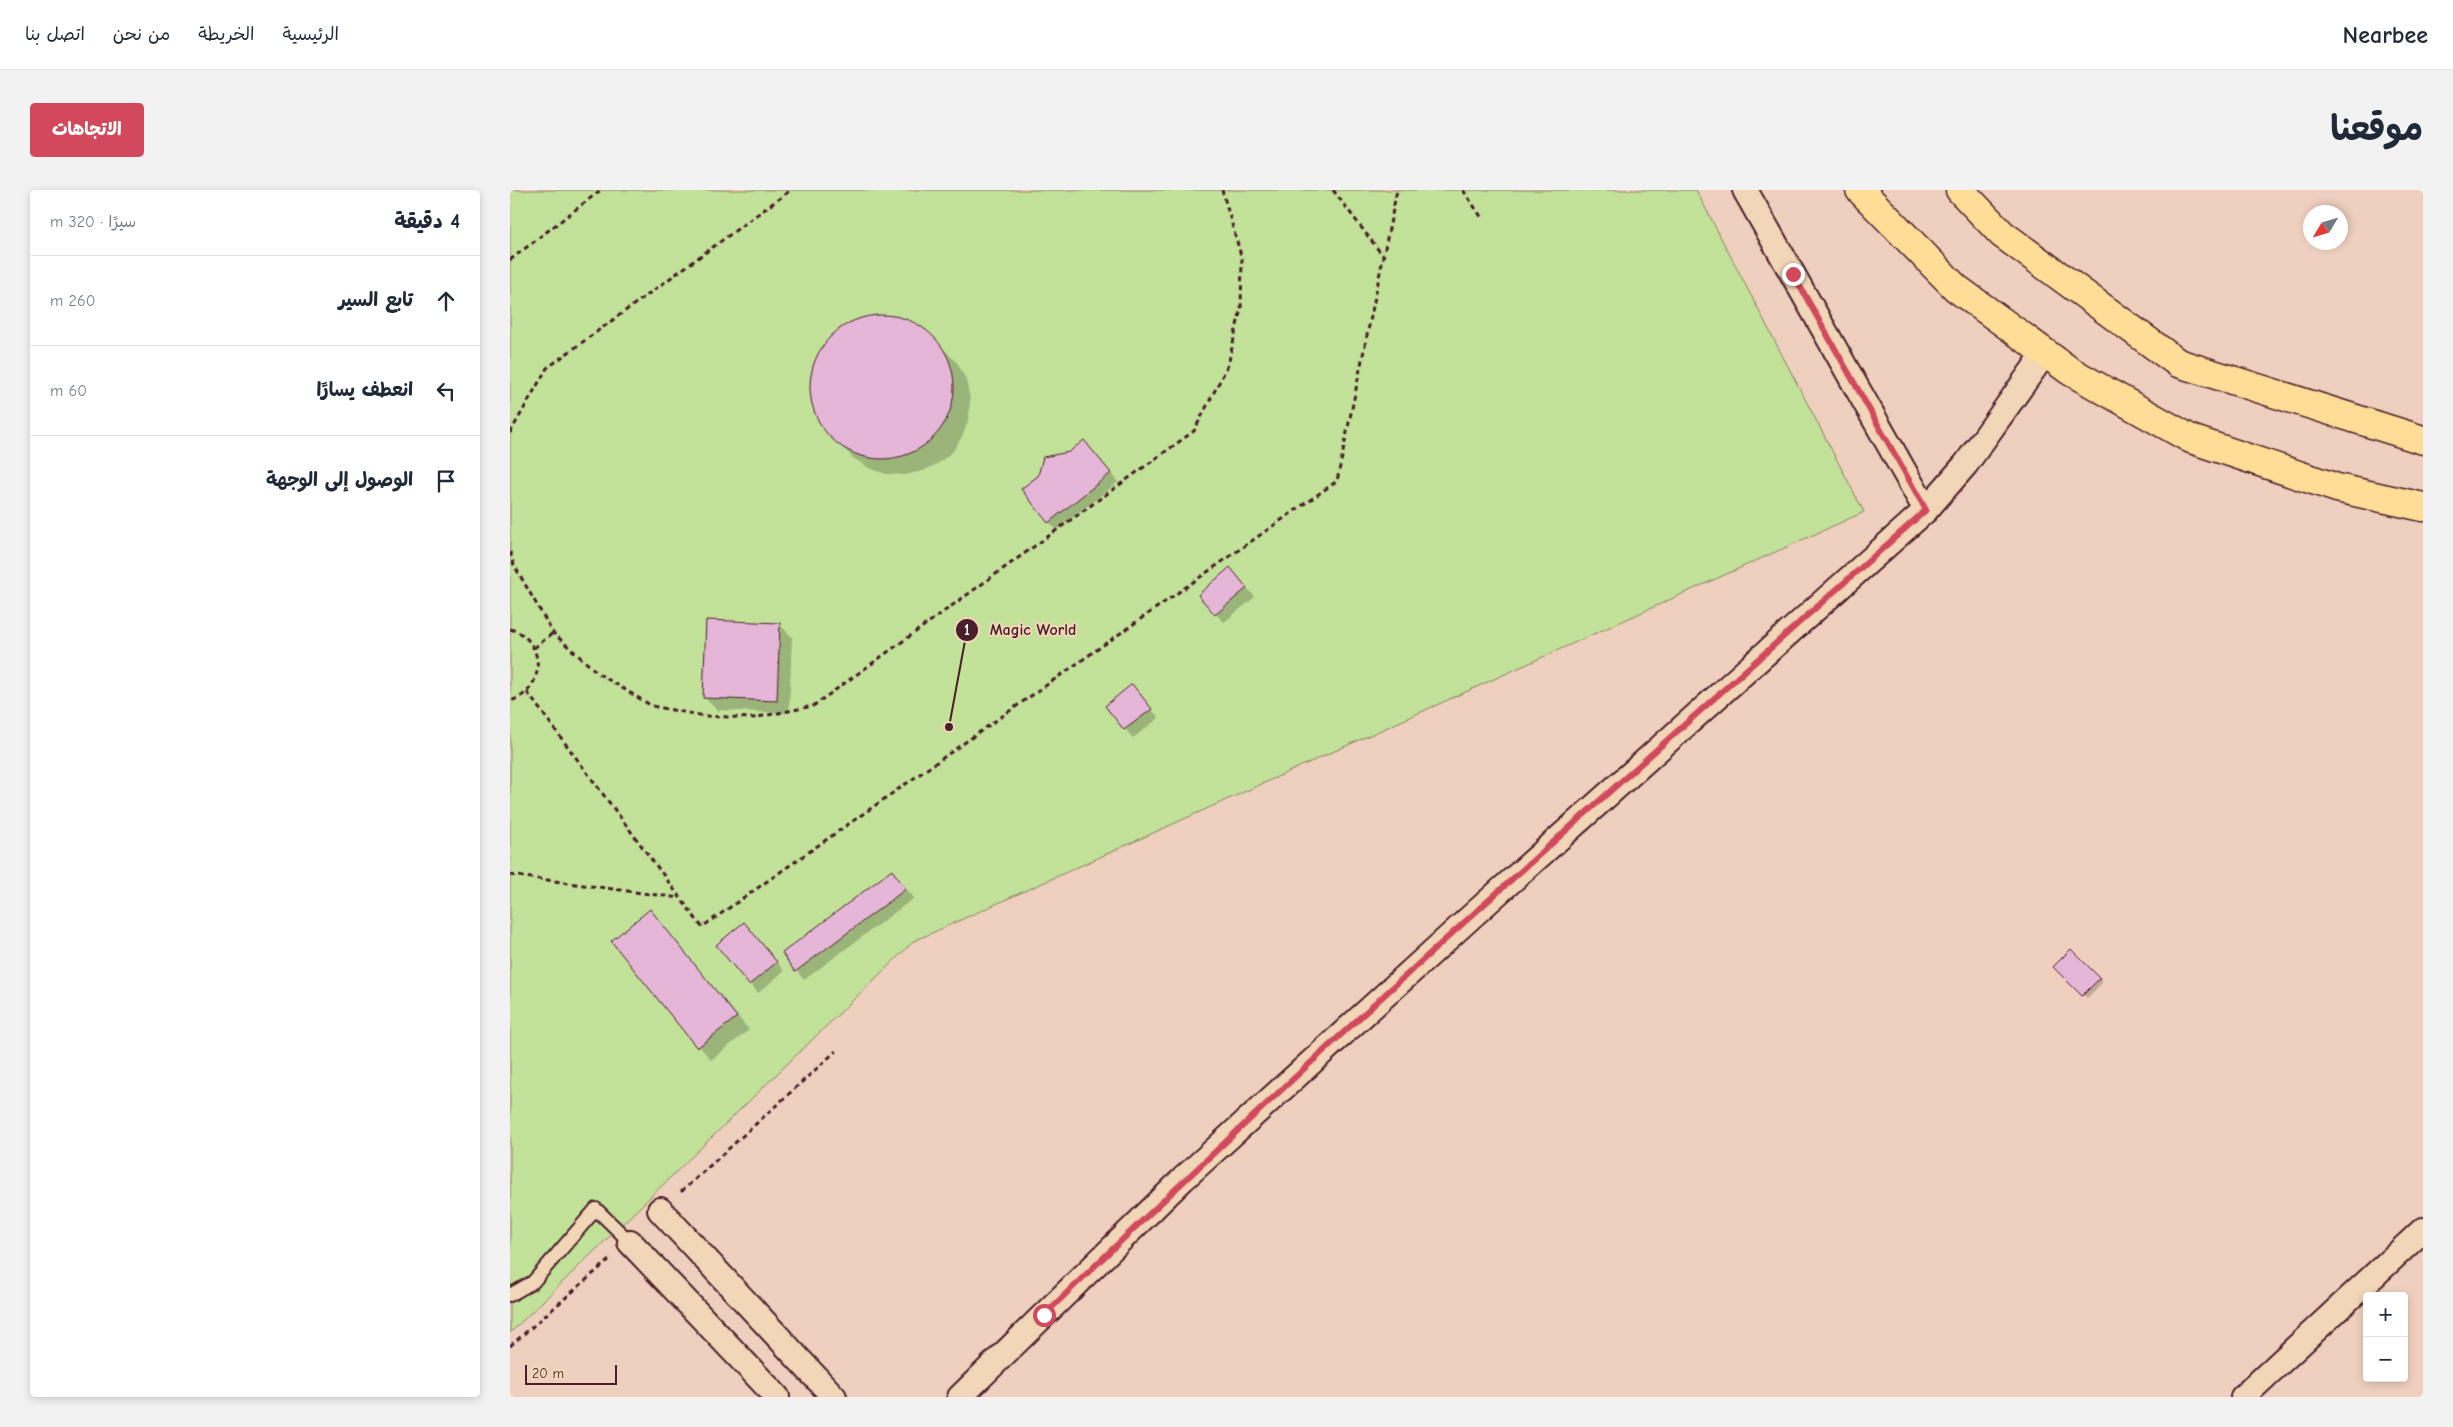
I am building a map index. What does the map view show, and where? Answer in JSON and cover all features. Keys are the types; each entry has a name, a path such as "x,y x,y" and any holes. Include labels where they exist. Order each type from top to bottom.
{"highway":[{"path":"1860,190 1956,288 2070,371 2191,440 2337,488 2423,507"},
{"path":"1960,190 2002,234 2178,363 2423,440"}],"street":[{"path":"1745,190 1926,510"},
{"path":"960,1397 1183,1180 1464,922 1926,510 1966,464 2045,353"},
{"path":"660,1210 834,1397"},
{"path":"2243,1397 2423,1230"},
{"path":"630,1242 777,1397"}],"lane":[{"path":"510,1295 533,1282 596,1209 630,1242"}],"path":[{"path":"510,433 547,368 791,190"},
{"path":"510,552 514,565 553,633 599,674 652,706 704,716 753,718 814,706 1194,431 1228,365 1241,308 1242,259 1222,190"},
{"path":"1333,190 1383,256"},
{"path":"526,692 702,928 1338,481 1397,190"},
{"path":"1464,190 1482,218"},
{"path":"510,260 598,191"},
{"path":"510,629 527,638 534,648 538,659 538,671 534,683 526,692 510,701"},
{"path":"534,648 553,633"},
{"path":"510,875 680,898"}],"green space":[{"path":"510,190 1696,190 1864,512 914,941 510,1333"}],"building":[{"path":"882,315 910,320 933,336 949,359 954,387 949,415 933,438 910,454 882,459 854,454 831,438 815,415 810,387 815,359 831,336 854,320"},
{"path":"1084,440 1111,473 1048,523 1021,489 1038,476 1043,457 1069,452"},
{"path":"1230,567 1247,588 1215,615 1198,595"},
{"path":"706,620 780,623 777,701 703,698"},
{"path":"1132,684 1152,709 1124,730 1105,706"},
{"path":"892,870 906,889 795,972 782,953"},
{"path":"650,909 737,1017 697,1048 611,941"},
{"path":"744,922 777,962 749,985 716,945"},
{"path":"2071,949 2100,978 2082,996 2053,967"}],"place":[{"name":"Magic World","path":"949,727"}],"route":[{"path":"1044,1315 1183,1180 1472,916 1926,510 1793,274"}]}
